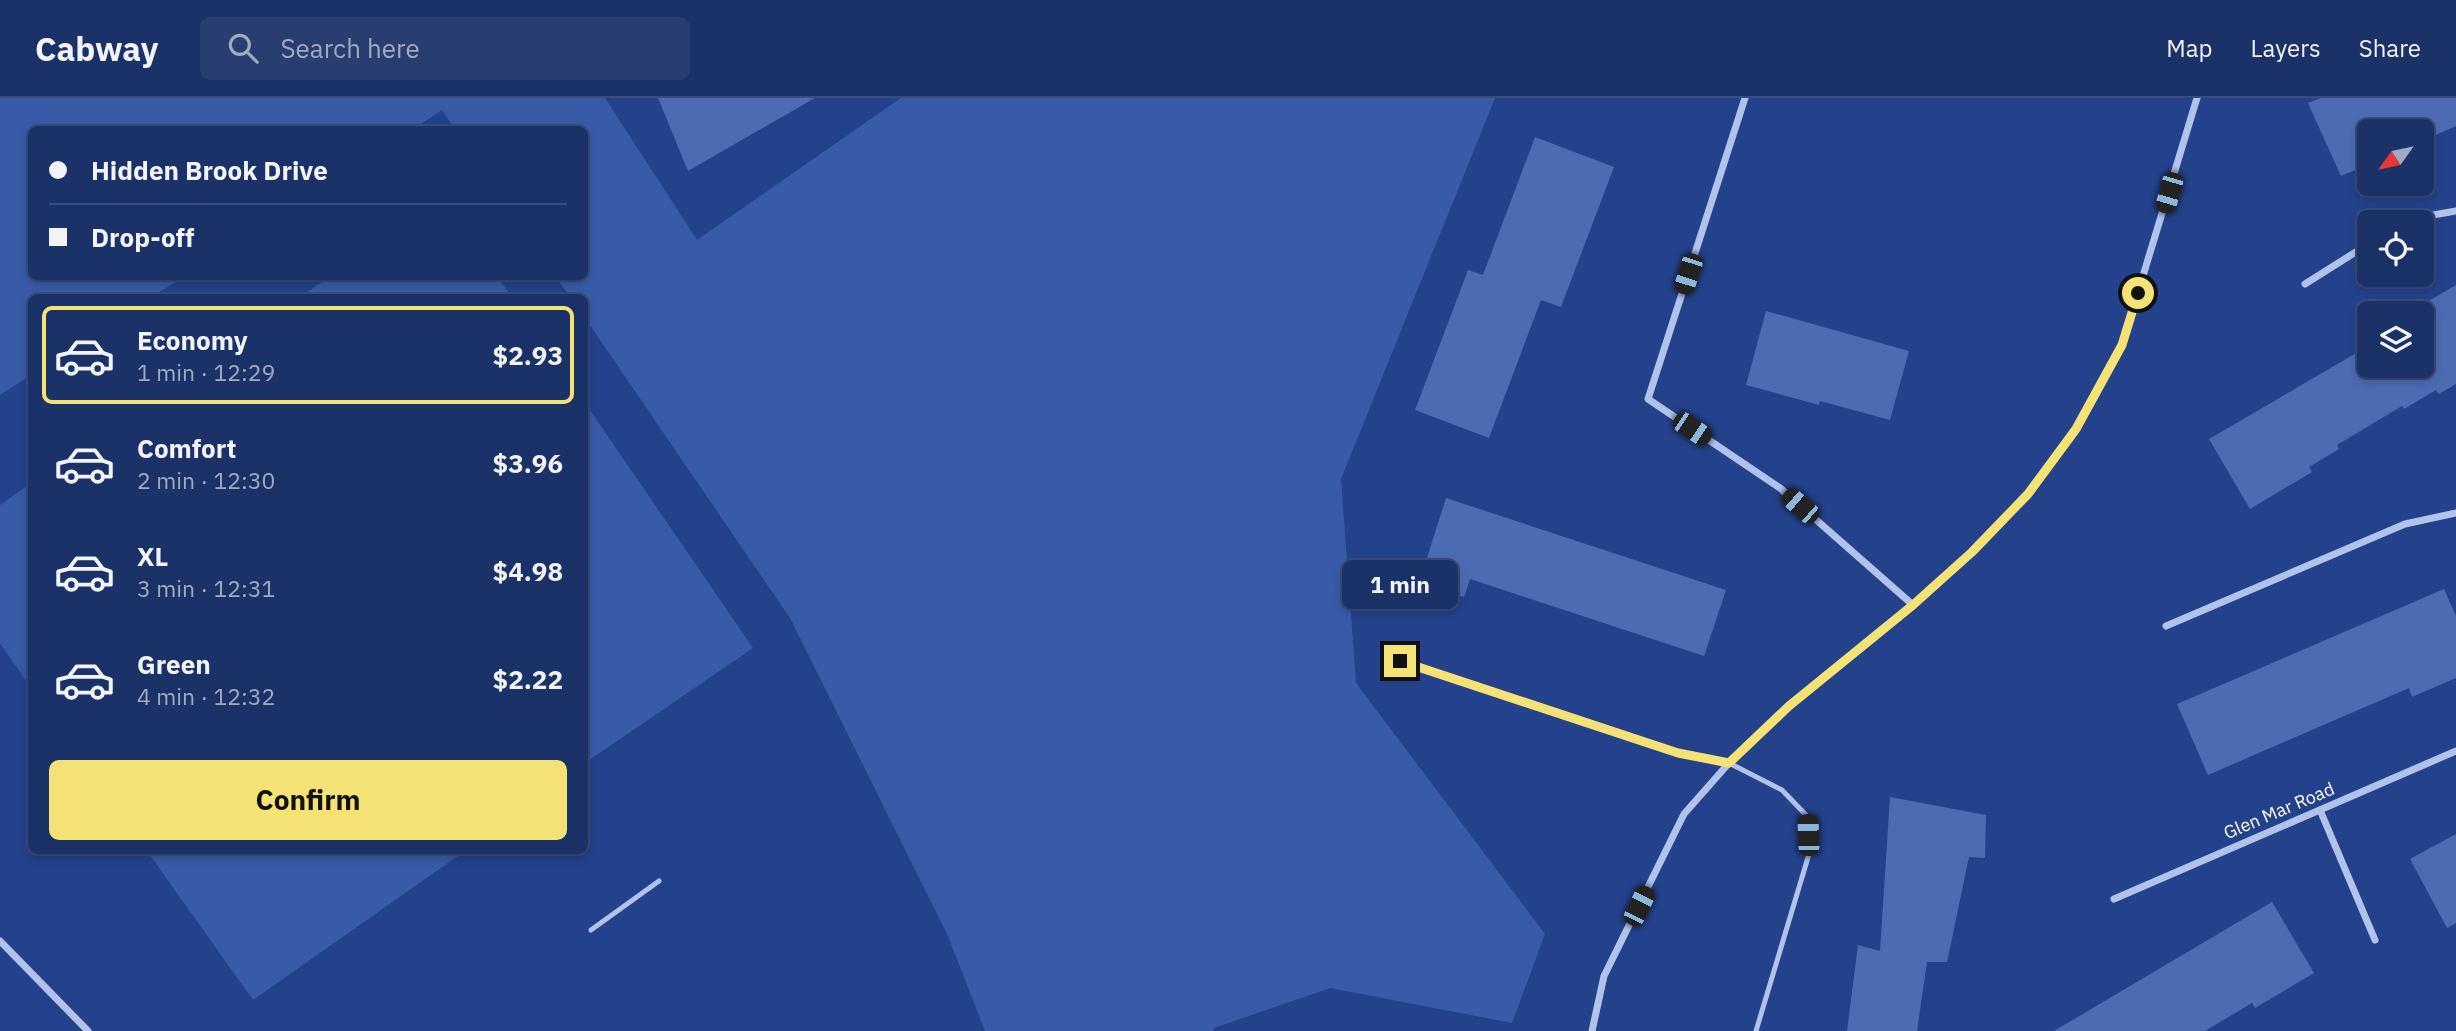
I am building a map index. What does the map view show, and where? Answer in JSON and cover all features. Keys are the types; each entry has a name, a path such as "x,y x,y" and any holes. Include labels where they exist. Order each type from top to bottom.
{"street":[{"path":"1745,98 1648,399 1780,488 1913,605"},
{"path":"1592,1031 1604,976 1684,814 1729,763 1789,706 1913,605 1972,552 2028,494 2076,429 2122,345 2197,98"},
{"path":"2434,215 2456,211"},
{"path":"2305,284 2357,251"},
{"path":"2166,626 2405,524 2456,513"},
{"name":"Glen Mar Road","path":"2114,899 2456,751"},
{"path":"2320,810 2375,940"},
{"path":"0,941 88,1031"}],"lane":[{"path":"1400,661 1678,753 1729,763 1782,790 1807,816 1809,855 1756,1031"},
{"path":"591,930 659,881"}],"shaded area":[{"path":"0,98 605,98 697,240 901,98 1495,98 1341,479 1356,683 1545,934 1512,1023 1330,988 1214,1028 1213,1031 985,1031 948,936 790,618 588,322 588,294 568,294 558,280 588,280 588,126 453,126 442,110 418,126 28,126 28,280 179,280 156,294 28,294 28,377 0,395"},
{"path":"325,280 499,280 510,294 304,294"},
{"path":"588,407 753,648 588,761"},
{"path":"28,485 28,684 0,643 0,505"},
{"path":"149,854 461,854 253,1000"}],"building":[{"path":"658,98 815,98 688,171"},
{"path":"2321,98 2456,98 2456,126 2434,136 2434,119 2357,119 2357,169 2341,176 2308,103"},
{"path":"1535,137 1614,167 1561,307 1541,300 1489,438 1415,410 1468,270 1483,275"},
{"path":"2456,285 2456,384 2439,394 2436,390 2404,409 2402,406 2337,445 2339,449 2309,467 2312,472 2250,509 2209,439 2357,353 2357,378 2434,378 2434,301 2429,301"},
{"path":"1766,311 1909,351 1890,420 1820,401 1819,405 1746,385"},
{"path":"1446,498 1726,590 1704,656 1470,579 1464,597 1419,583"},
{"path":"2444,589 2456,616 2456,678 2412,697 2409,688 2208,775 2177,704"},
{"path":"1890,797 1986,815 1985,858 1969,857 1947,962 1927,962 1917,1031 1847,1031 1858,945 1880,951"},
{"path":"2456,834 2456,923 2447,928 2410,859"},
{"path":"2272,902 2314,973 2255,1008 2252,1003 2205,1031 2054,1031"}],"route":[{"path":"1400,661 1678,753 1729,763 1789,706 1913,605 1972,552 2028,494 2076,429 2122,345 2138,293"}]}
